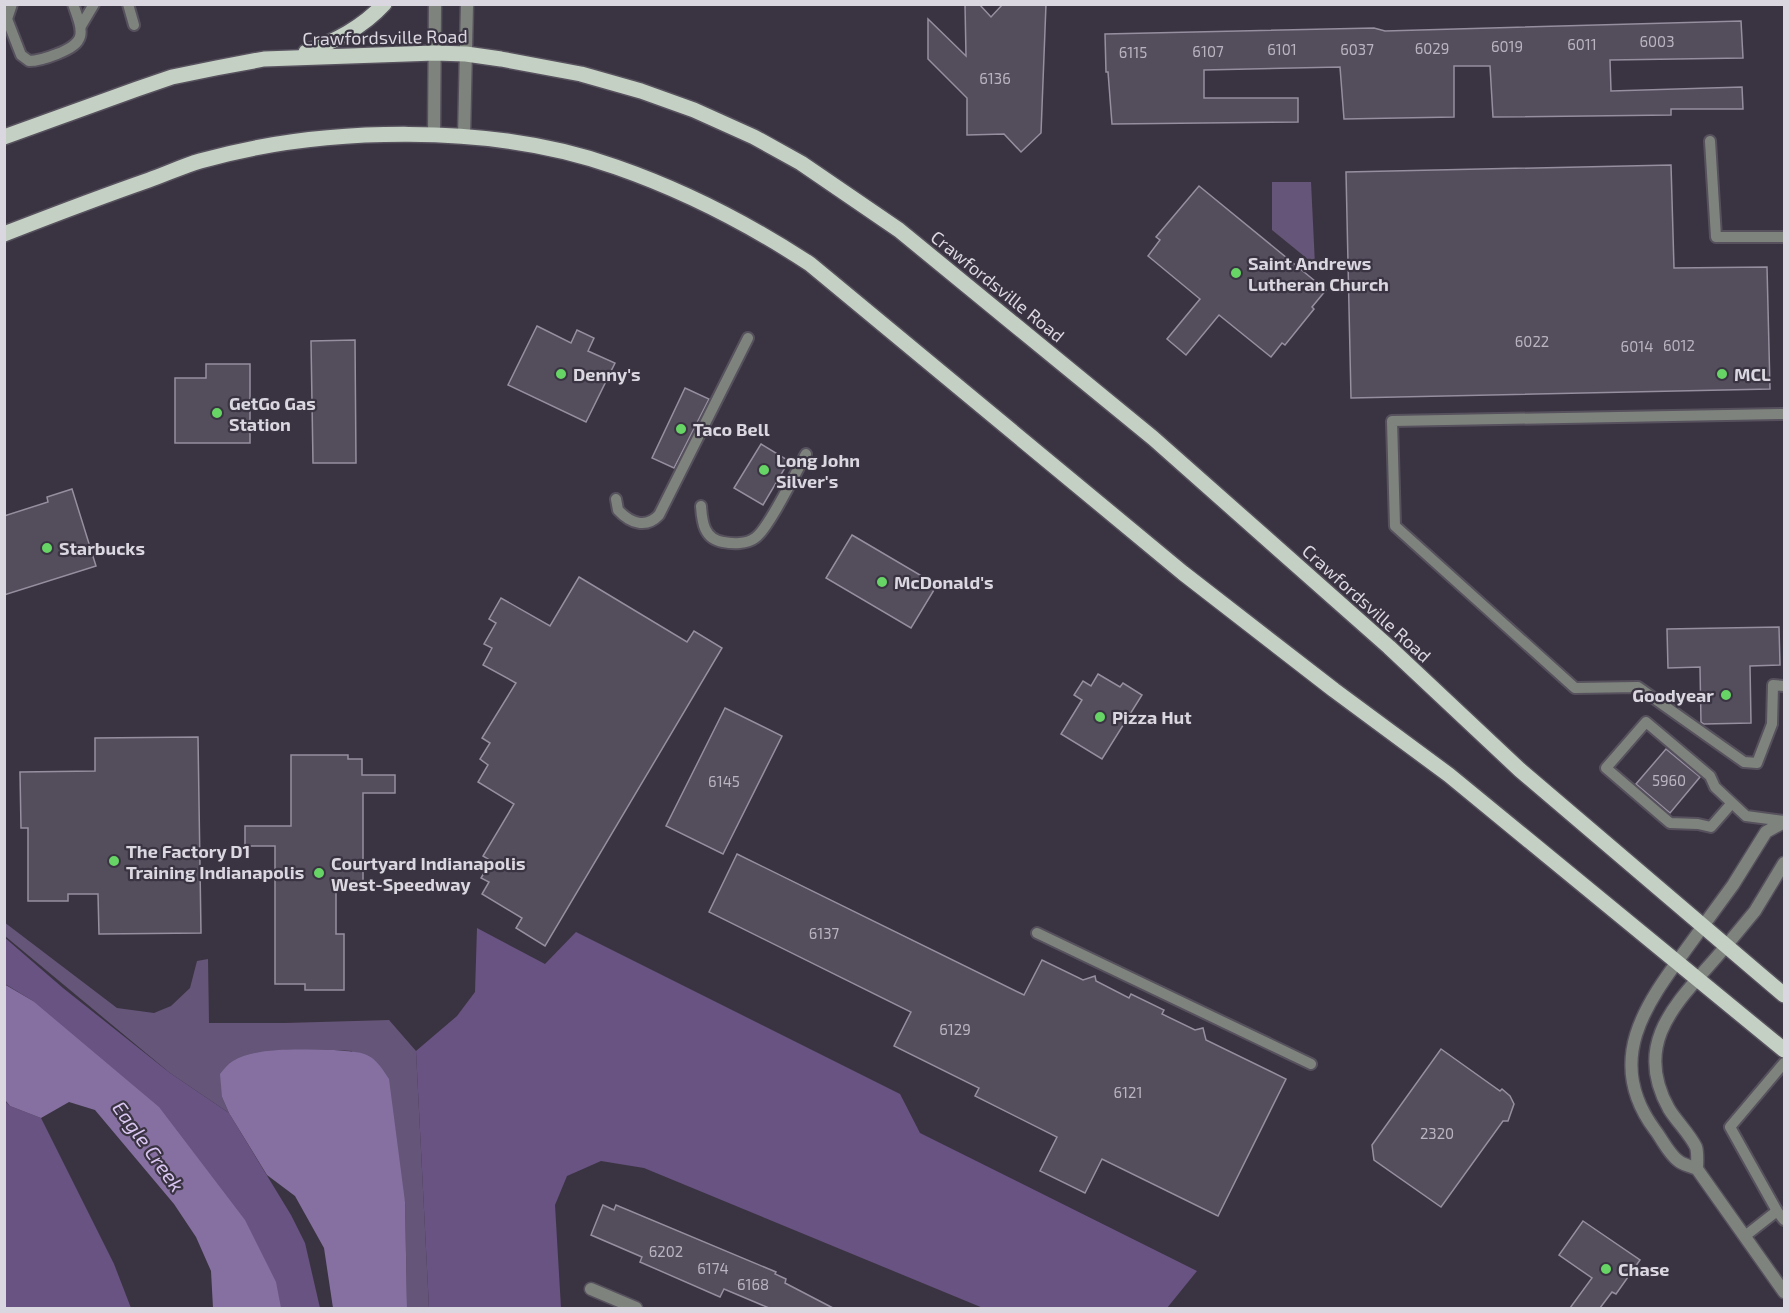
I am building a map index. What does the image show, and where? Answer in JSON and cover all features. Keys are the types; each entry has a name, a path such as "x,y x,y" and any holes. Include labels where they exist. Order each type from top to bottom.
{"main road":[{"path":"294,57 357,28 384,4"},
{"name":"Crawfordsville Road","path":"4,136 172,77 264,59 435,53 466,54 581,74 641,91 694,110 754,137 850,194 899,230 1189,468 1389,647 1520,770 1785,995"},
{"path":"4,234 198,161 245,150 346,136 434,135 547,148 615,166 711,207 778,243 810,264 1183,573 1334,690 1449,775 1785,1050"}],"street":[{"path":"434,135 435,4"},
{"path":"464,137 467,4"},
{"path":"1785,821 1766,832 1733,885 1648,1005 1638,1024 1630,1072 1640,1107 1651,1124 1679,1161 1697,1169 1785,1292"},
{"path":"1697,1169 1697,1148 1659,1089 1654,1067 1657,1041 1661,1029 1674,1008 1755,911 1785,863"},
{"path":"591,1289 636,1308"}],"lane":[{"path":"6,4 5,17 21,55 29,61 40,61 72,48 80,39 81,26 73,4"},
{"path":"5,17 12,4"},
{"path":"81,26 94,4"},
{"path":"128,4 135,25"},
{"path":"1710,141 1716,237 1785,237"},
{"path":"616,499 618,510 638,524 646,524 659,515 748,338"},
{"path":"1785,414 1392,421 1395,526 1575,688 1638,687 1744,762 1757,762 1773,724 1773,685 1785,686"},
{"path":"701,506 702,525 708,534 719,542 730,544 749,542 758,537 762,531 806,454"},
{"path":"1731,804 1711,827 1670,823 1606,768 1646,722 1710,776 1715,787 1746,816 1785,821"},
{"path":"1037,933 1311,1064"},
{"path":"1785,1063 1730,1128 1777,1211 1785,1220"},
{"path":"1745,1236 1777,1211"}],"shaded area":[{"path":"1272,182 1311,182 1315,265 1272,230"},
{"path":"4,922 117,1008 154,1013 171,1006 190,988 197,961 208,959 209,1023 389,1020 416,1051 429,1308 407,1308 405,1202 352,1051 335,1050 222,1097 229,1113 170,1073 5,936"},
{"path":"477,928 545,964 576,932 900,1094 920,1133 1197,1271 1167,1308 983,1308 644,1168 601,1161 567,1176 555,1205 561,1308 429,1308 416,1051 457,1016 475,992"},
{"path":"4,937 63,988 170,1073 229,1113 291,1215 305,1243 320,1308 279,1308 33,1001 5,984"},
{"path":"4,1100 10,1106 41,1118 114,1264 131,1308 5,1308"}],"water":[{"name":"Eagle Creek","path":"4,984 33,1001 159,1107 245,1220 276,1282 281,1308 213,1308 211,1271 196,1237 174,1204 95,1110 69,1102 41,1118 10,1106 5,1100"},
{"path":"282,1050 334,1050 360,1053 372,1058 389,1079 405,1202 407,1308 333,1308 324,1248 295,1196 267,1175 229,1113 222,1097 220,1074 231,1062 243,1056"}],"building":[{"path":"965,4 979,4 991,17 1003,4 1046,4 1041,133 1021,152 1004,134 967,135 967,98 928,59 928,19 966,56"},
{"path":"1741,21 1743,58 1610,60 1611,91 1742,87 1743,109 1671,109 1671,115 1493,117 1490,66 1454,66 1454,117 1344,119 1340,67 1204,70 1204,98 1298,98 1298,122 1112,124 1108,72 1106,72 1105,34 1374,28 1385,31"},
{"path":"1671,165 1674,268 1767,267 1770,389 1351,398 1346,172"},
{"name":"Saint Andrews Lutheran Church","path":"1199,186 1326,290 1285,345 1282,343 1271,357 1219,315 1186,355 1167,339 1200,299 1148,256 1160,240 1156,237"},
{"name":"Denny's","path":"537,326 571,343 577,330 594,338 588,351 615,363 586,422 508,385"},
{"path":"355,340 356,463 313,463 311,341"},
{"path":"206,364 250,364 250,443 175,443 175,378 206,378"},
{"name":"Taco Bell","path":"685,388 709,399 674,468 652,458"},
{"name":"Long John Silver's","path":"761,444 789,461 763,505 734,488"},
{"name":"Starbucks","path":"72,489 96,566 4,595 4,516 48,502 47,497"},
{"path":"852,535 937,585 911,628 826,578"},
{"path":"579,577 687,642 694,631 722,648 545,946 516,928 522,918 482,894 489,882 481,878 491,861 483,856 514,804 478,782 488,765 480,759 490,743 482,738 516,683 483,665 492,648 484,644 496,623 489,619 501,598 550,626"},
{"path":"1779,627 1780,665 1750,666 1751,723 1704,724 1701,722 1700,667 1668,668 1667,629"},
{"name":"Pizza Hut","path":"1098,674 1120,687 1123,683 1142,695 1102,759 1061,734 1082,700 1074,695 1083,681 1091,686"},
{"path":"725,708 782,736 723,854 666,826"},
{"name":"The Factory D1 Training Indianapolis","path":"198,737 201,933 99,934 98,894 68,894 68,901 28,901 28,828 21,828 20,772 95,771 95,738"},
{"path":"1666,749 1700,777 1670,813 1636,784"},
{"name":"Courtyard Indianapolis West-Speedway","path":"291,755 348,755 348,759 362,759 362,775 395,775 395,793 363,793 363,885 336,885 336,934 344,934 344,990 305,990 305,984 275,984 275,846 245,846 245,826 291,826"},
{"path":"737,854 1024,995 1042,960 1083,980 1095,976 1096,981 1129,998 1131,994 1164,1010 1162,1014 1195,1030 1203,1028 1206,1040 1286,1079 1218,1216 1102,1159 1085,1193 1040,1171 1057,1137 975,1096 979,1088 894,1046 911,1012 709,912"},
{"path":"1441,1049 1500,1091 1502,1089 1510,1096 1514,1104 1508,1121 1503,1121 1441,1207 1374,1160 1372,1145"},
{"path":"603,1205 614,1210 616,1205 776,1272 775,1274 786,1279 785,1283 833,1308 769,1308 724,1289 720,1297 640,1262 642,1257 591,1235"},
{"path":"1583,1221 1640,1260 1616,1294 1612,1292 1600,1308 1570,1308 1592,1278 1559,1255"}],"place":[{"name":"Saint Andrews Lutheran Church","path":"1236,273"},
{"name":"Denny's","path":"561,374"},
{"name":"MCL","path":"1722,374"},
{"name":"GetGo Gas Station","path":"217,413"},
{"name":"Taco Bell","path":"681,429"},
{"name":"Long John Silver's","path":"764,470"},
{"name":"Starbucks","path":"47,548"},
{"name":"McDonald's","path":"882,582"},
{"name":"Goodyear","path":"1726,695"},
{"name":"Pizza Hut","path":"1100,717"},
{"name":"The Factory D1 Training Indianapolis","path":"114,861"},
{"name":"Courtyard Indianapolis West-Speedway","path":"319,873"},
{"name":"Chase","path":"1606,1269"}]}
